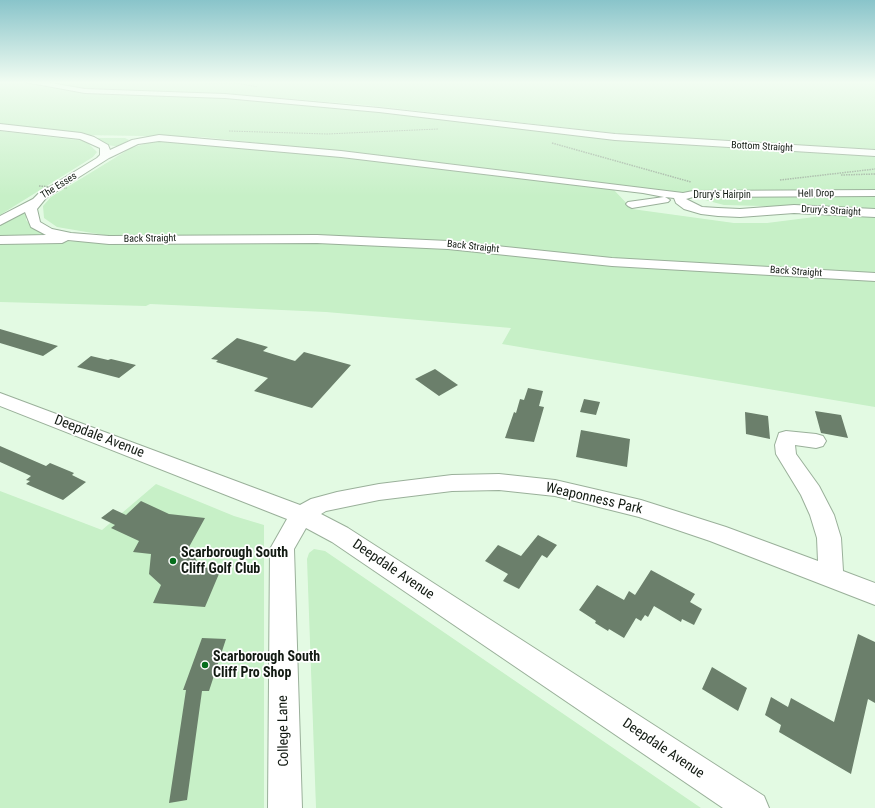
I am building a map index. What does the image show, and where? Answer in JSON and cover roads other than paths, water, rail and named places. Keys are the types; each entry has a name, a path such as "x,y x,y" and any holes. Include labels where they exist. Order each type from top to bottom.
{"street":[{"name":"Bottom Straight","path":"462,120 615,138 875,153"},
{"path":"0,127 80,136 96,141 105,152"},
{"name":"The Esses","path":"71,237 48,232 35,224 31,215 35,202 42,196 95,164 105,152 151,138 267,146 682,196"},
{"name":"Hell Drop","path":"757,195 875,193"},
{"path":"632,204 664,200 667,198 668,194"},
{"name":"Drury's Hairpin","path":"757,195 693,194 682,196 680,200 683,203 709,212 740,213 788,209"},
{"path":"0,221 28,204 35,202"},
{"name":"Drury's Straight","path":"788,209 875,213"},
{"path":"0,240 53,240 71,237"},
{"name":"Back Straight","path":"71,237 109,240 317,239 421,243 612,262 875,277"},
{"name":"Deepdale Avenue","path":"0,399 302,515 340,535 752,808"},
{"path":"816,441 786,438 785,445 786,454 810,492 822,515 829,538 831,577"},
{"name":"Weaponness Park","path":"302,515 320,505 337,500 452,483 499,482 555,488 648,511 718,534 875,594"},
{"name":"College Lane","path":"285,808 282,549 287,538 302,515"}],"place":[{"name":"Scarborough South Cliff Golf Club","path":"173,561"},
{"name":"Scarborough South Cliff Pro Shop","path":"205,665"}]}
